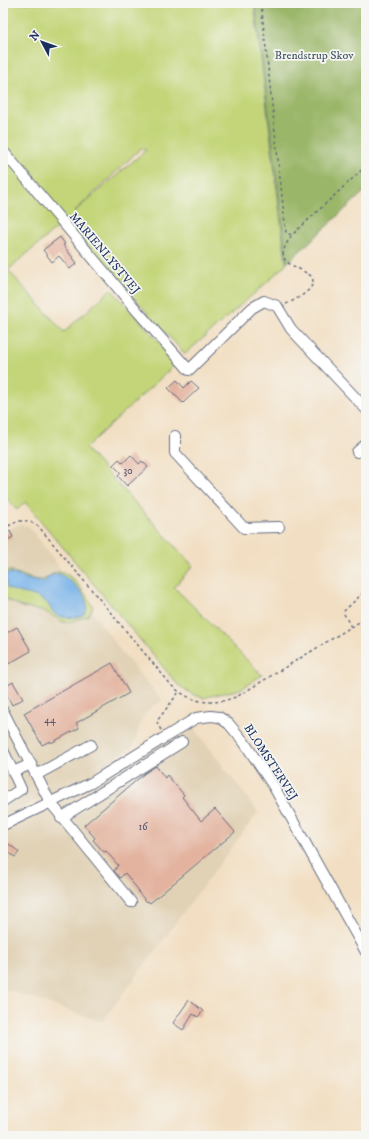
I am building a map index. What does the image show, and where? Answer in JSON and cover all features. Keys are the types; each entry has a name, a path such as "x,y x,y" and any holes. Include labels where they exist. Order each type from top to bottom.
{"street":[{"name":"MARIENLYSTVEJ","path":"3,151 97,264 189,370 252,308 264,301 277,306"},
{"path":"277,306 291,329 366,409"},
{"path":"175,436 175,453 244,528 279,527"},
{"path":"357,452 366,444"},
{"path":"4,715 50,802 61,818 131,902"},
{"name":"BLOMSTERVEJ","path":"3,825 92,783 196,718 211,716 219,717 229,724 244,742 274,787 366,952"},
{"path":"61,818 182,742"},
{"path":"36,775 91,745"},
{"path":"3,751 21,789 3,801"},
{"path":"13,772 31,764"}],"path":[{"path":"261,3 286,234 292,235"},
{"path":"277,306 283,306 294,300 310,288 313,282 313,278 311,276 287,263 284,259 284,251 292,235 366,166"},
{"path":"3,529 18,521 26,520 33,522 39,527 172,686 179,692 197,701 212,703 225,701 238,696 366,618"},
{"path":"351,627 342,612 366,590"},
{"path":"166,737 157,721 179,692"}],"shaded area":[{"path":"19,524 29,526 121,651 162,701 152,706 142,718 133,747 85,778 3,817 3,532"},
{"path":"193,727 258,812 102,1022 3,988 3,832 94,787"}],"green space":[{"path":"3,3 254,3 286,264 185,354 65,221 8,270 64,332 111,289 178,362 85,448 193,566 174,587 262,675 241,689 203,698 192,694 178,685 25,502 17,510 3,494","holes":["141,148 146,150 74,212"]},
{"name":"Brendstrup Skov","path":"255,3 366,3 366,190 287,263"},
{"path":"7,571 12,571 39,580 42,580 57,572 64,573 79,585 93,607 89,615 71,622 63,622 46,612 22,607 7,600 3,594 3,575"}],"water":[{"path":"11,573 30,580 44,582 51,575 60,574 80,590 84,596 87,607 85,613 74,617 58,616 42,599 7,588 5,577 6,574"}],"building":[{"path":"60,237 65,244 63,245 77,263 70,269 59,256 52,262 43,250"},
{"path":"177,380 184,388 191,381 199,388 183,403 168,388"},
{"path":"131,455 139,464 142,461 148,467 127,486 118,476 121,473 113,465 119,459 123,463"},
{"path":"10,531 13,537 3,542 3,535"},
{"path":"17,627 31,651 3,667 3,635"},
{"path":"112,663 129,693 76,723 79,728 51,743 50,741 42,745 24,713"},
{"path":"13,682 23,699 12,705 3,688"},
{"path":"156,766 165,778 167,775 184,795 182,797 201,821 215,809 235,832 150,903 148,901 147,902 138,892 139,891 125,873 120,878 114,871 118,865 106,851 104,852 93,840 95,838 84,825 145,773"},
{"path":"9,844 19,852 15,857 5,850"},
{"path":"189,1000 203,1011 198,1017 193,1014 183,1030 173,1023"}]}
